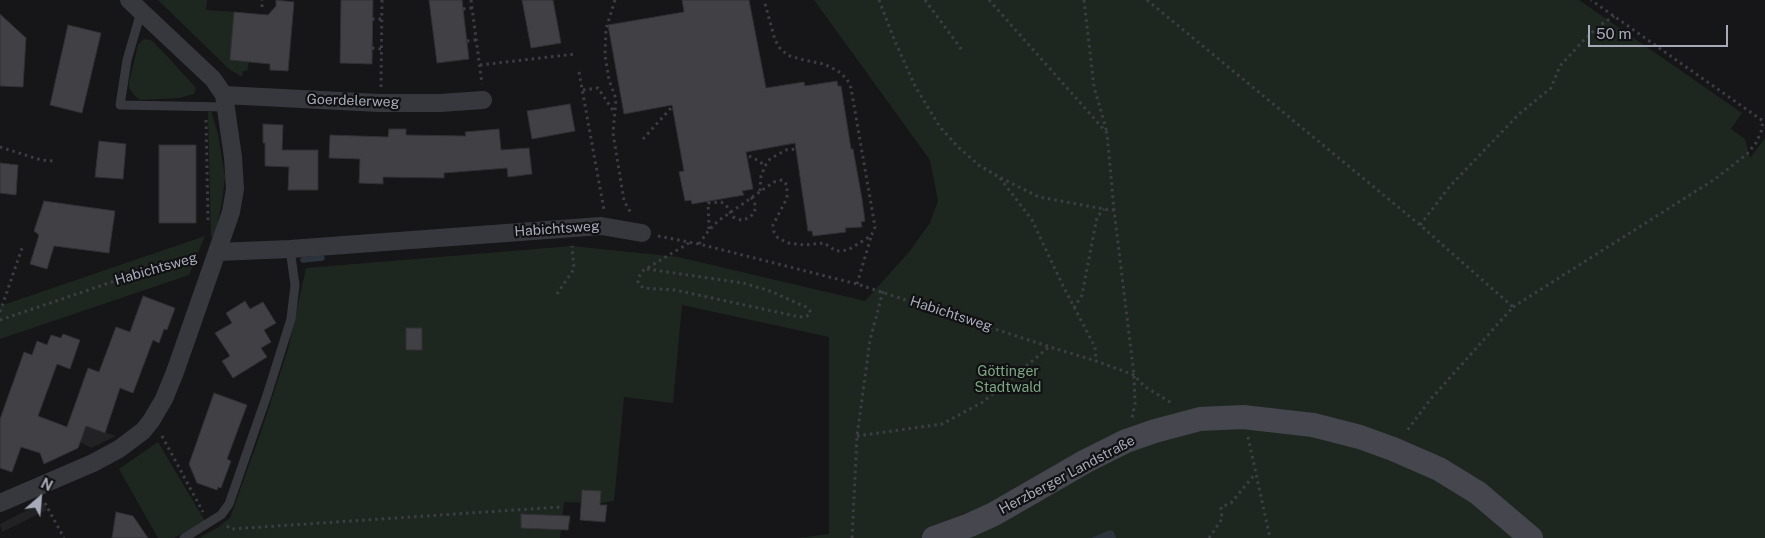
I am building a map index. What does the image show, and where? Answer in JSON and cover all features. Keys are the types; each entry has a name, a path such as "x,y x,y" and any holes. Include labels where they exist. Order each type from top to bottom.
{"street":[{"name":"Goerdelerweg","path":"0,503 119,450 143,431 151,421 164,399 175,372 231,212 235,189 233,157 225,101 213,79 135,6"},
{"name":"Goerdelerweg","path":"225,101 440,104 483,100"},
{"name":"Habichtsweg","path":"218,252 290,249 607,226 642,233"},
{"name":"Herzberger Landstraße","path":"934,538 994,514 1086,461 1126,441 1200,419 1243,417 1313,425 1360,437 1393,449 1439,469 1478,493 1531,538"}],"lane":[{"name":"Goerdelerweg","path":"135,6 120,105 206,107 225,101"},
{"path":"184,538 222,515 229,504 283,349 294,292 294,268 290,249"}],"path":[{"path":"262,0 262,7"},
{"path":"381,87 382,0"},
{"path":"471,0 480,65 576,54"},
{"path":"616,0 606,29 605,55 609,80 616,99 614,133 624,201 642,233"},
{"path":"764,0 775,40 781,50 790,56 824,64 838,71 847,79 851,88 876,227 872,234 857,284"},
{"path":"879,0 915,86 940,127 958,147 980,166 1039,197 1114,210"},
{"path":"925,0 962,50"},
{"path":"989,0 1107,133"},
{"path":"1084,0 1094,87 1107,133 1114,210 1134,375 1135,404 1126,441"},
{"path":"1147,0 1420,225 1513,307"},
{"path":"1393,449 1430,400 1513,307 1715,179 1747,154 1759,137 1763,121 1591,0"},
{"path":"463,9 472,8"},
{"path":"1420,225 1450,186 1519,114 1551,88 1560,66 1582,42 1599,26 1614,16"},
{"path":"372,19 382,19"},
{"path":"467,41 476,40"},
{"path":"372,48 381,48"},
{"path":"579,72 607,226"},
{"path":"583,90 598,88 615,112"},
{"path":"206,107 208,229"},
{"path":"643,139 671,108"},
{"path":"0,148 41,160 53,161"},
{"path":"760,192 759,183 764,166 778,153 796,149"},
{"path":"749,156 760,161 764,166"},
{"path":"999,177 1032,220 1095,347 1096,360"},
{"path":"699,244 718,221 774,182 782,180 787,185 787,198 773,225 774,232 778,238 788,243 804,245 824,243 836,251 848,250 872,234"},
{"path":"709,230 708,203 721,202 726,205 733,217 741,220 749,218 754,213 756,206 751,197"},
{"path":"1074,308 1082,295 1097,217 1104,209"},
{"path":"557,294 574,269 571,228"},
{"name":"Habichtsweg","path":"642,233 699,244 857,284 1050,347 1096,360 1134,375 1144,386 1200,419"},
{"path":"647,269 743,283 770,290 806,307 810,312 807,316 800,317 675,290 643,288 638,282 640,274 647,269 690,242"},
{"path":"0,312 22,248"},
{"name":"Habichtsweg","path":"0,320 171,262 218,252"},
{"path":"852,538 857,436 870,340 882,291"},
{"path":"857,436 942,424 983,402 1050,347"},
{"path":"151,421 166,442 212,521 231,529 560,507"},
{"path":"1248,436 1270,538"},
{"path":"1209,538 1222,519 1221,507 1231,503 1256,474"},
{"path":"43,499 64,538"}],"shaded area":[{"path":"69,420 116,436 91,448 80,442 77,449 44,464 40,453 52,421 67,427"},
{"path":"43,502 47,510 2,532 0,524"},
{"path":"1110,530 1114,532 1116,538 1091,538"}],"green space":[{"path":"158,0 207,0 206,10 235,12 231,60 249,62 247,71 243,71 242,77 229,69"},
{"name":"Göttinger Stadtwald","path":"814,0 1579,0 1742,113 1731,129 1745,139 1750,158 1765,138 1765,538 798,538 829,534 829,337 682,305 673,403 624,397 614,501 601,503 564,502 560,538 199,538 230,518 288,349 306,268 572,246 678,257 865,301 909,252 930,223 938,201 930,160"},
{"path":"144,39 151,40 196,88 194,94 179,98 140,100 134,95 129,88 129,82 138,45"},
{"path":"211,111 218,134 225,177 215,235 211,238 208,112"},
{"path":"205,236 189,275 0,339 0,306"},
{"path":"158,442 205,521 174,538 158,538 119,469"}],"building":[{"path":"276,0 294,2 288,71 270,70 270,64 230,60 234,12 268,15 276,6"},
{"path":"341,0 373,0 372,64 340,63"},
{"path":"429,0 462,0 469,59 437,63"},
{"path":"522,0 553,0 561,43 531,48"},
{"path":"682,0 749,0 766,88 804,82 805,86 837,81 838,86 841,86 851,149 853,149 862,199 865,221 861,222 862,227 845,228 846,232 813,236 812,231 808,231 795,143 746,152 753,189 742,191 744,195 692,204 691,200 685,201 679,172 684,171 672,105 624,114 608,25 684,12"},
{"path":"0,14 26,38 23,87 0,86"},
{"path":"68,25 101,33 82,113 50,105"},
{"path":"570,104 575,131 532,139 527,111"},
{"path":"263,124 283,125 282,150 318,150 318,190 288,190 289,167 265,166"},
{"path":"389,129 406,129 406,135 466,136 465,132 499,129 501,150 529,148 532,174 508,177 507,168 444,173 444,178 383,177 383,184 359,183 360,159 329,158 330,135 388,137"},
{"path":"99,141 126,144 123,179 95,177"},
{"path":"159,145 196,145 196,223 159,223"},
{"path":"0,163 18,165 16,195 0,193"},
{"path":"44,201 115,211 109,253 54,246 47,269 30,264 39,235 34,231"},
{"path":"143,296 175,308 167,330 164,329 159,343 153,340 133,393 120,388 105,433 86,426 78,448 44,464 40,453 21,447 12,472 0,468 0,419 24,352 32,355 37,341 47,345 51,335 61,338 63,334 80,340 70,369 57,364 38,416 67,427 88,368 99,372 116,327 130,332"},
{"path":"245,301 250,309 263,302 276,323 264,330 271,342 261,348 267,357 233,378 222,361 230,356 215,333 232,323 226,313"},
{"path":"406,328 422,328 422,350 406,350"},
{"path":"214,393 247,405 227,459 231,461 221,488 218,487 217,490 197,483 189,464"},
{"path":"582,490 601,491 600,505 607,505 605,522 580,520"},
{"path":"116,512 133,516 148,538 112,538"},
{"path":"521,514 570,516 568,530 521,528"}],"waterway":[{"path":"303,260 322,258"}]}
